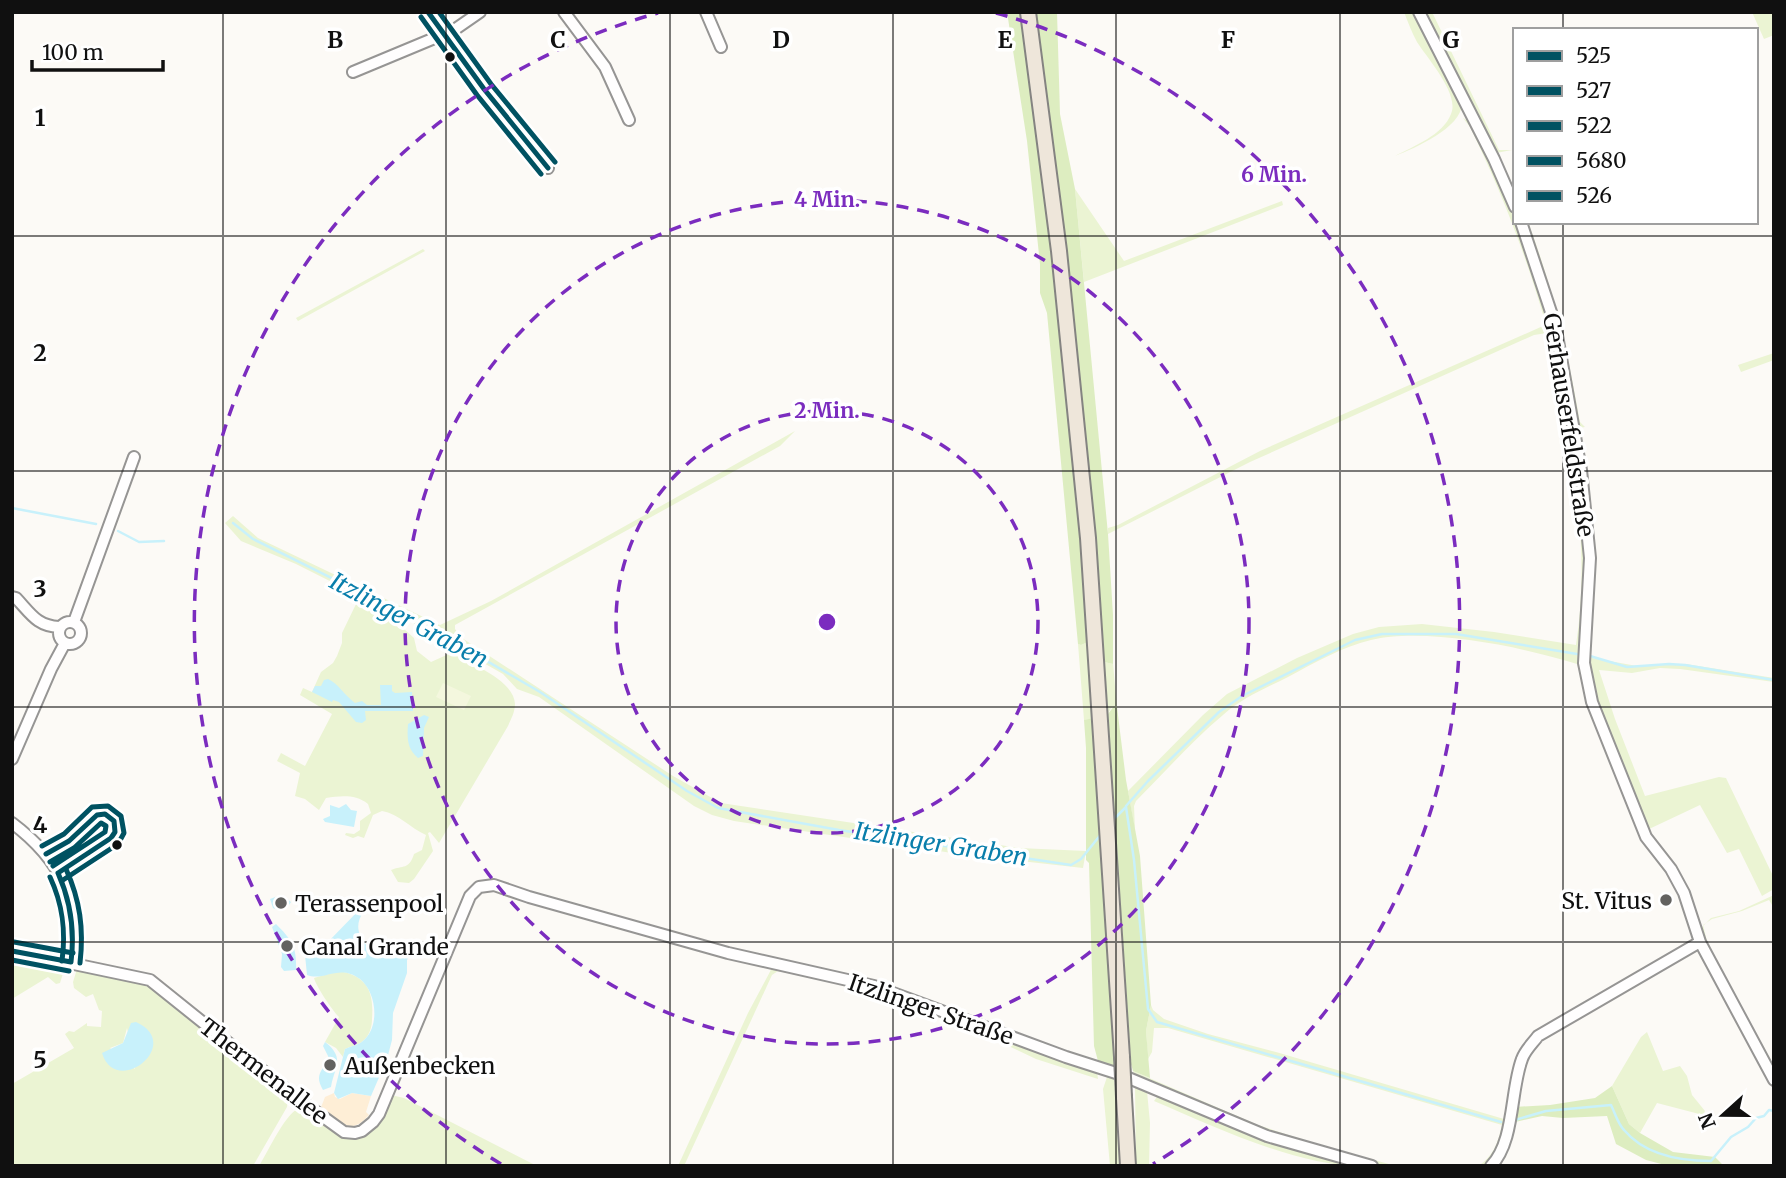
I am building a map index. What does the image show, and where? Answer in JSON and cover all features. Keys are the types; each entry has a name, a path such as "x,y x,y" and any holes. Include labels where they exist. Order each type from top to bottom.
{"main road":[{"path":"1028,12 1059,251 1088,538 1106,785 1128,1166"}],"street":[{"path":"428,12 484,89 548,168"},
{"path":"353,72 454,30 480,12"},
{"path":"564,12 606,66 629,120"},
{"path":"706,12 721,47"},
{"path":"1419,12 1513,202"},
{"name":"Gerhauserfeldstraße","path":"1522,224 1555,324 1587,510 1590,558 1583,655 1587,685 1597,718 1636,817 1646,837 1671,869 1684,893 1700,942 1774,1080"},
{"path":"74,622 134,457"},
{"path":"12,597 38,622 47,627 60,627"},
{"path":"65,622 74,622 80,628 80,636 76,642 65,643 58,635 60,627 65,622"},
{"path":"12,759 65,643"},
{"path":"12,823 37,843 65,888 75,924 71,962"},
{"name":"Itzlinger Straße","path":"481,887 494,885 728,953 885,989 1066,1058 1119,1074 1267,1136 1372,1166"},
{"name":"Thermenallee","path":"12,951 150,980 297,1098 344,1132 355,1133 368,1127 379,1114 470,896 481,887"},
{"path":"1496,1163 1506,1135 1523,1055 1538,1036 1700,942"}],"green space":[{"path":"1007,12 1023,12 1059,296 1079,492 1088,642 1081,645 1078,644 1047,313 1040,293 1040,264 1027,141"},
{"path":"1035,12 1057,12 1060,114 1075,189 1108,534 1113,664 1104,662 1074,337"},
{"path":"1404,12 1416,12 1462,104 1460,113 1446,129 1395,156 1442,128 1453,106 1447,87 1417,42"},
{"path":"1424,12 1432,12 1499,150 1512,150 1496,153"},
{"path":"1752,12 1774,12 1774,35 1764,39"},
{"path":"1463,118 1470,122 1510,199 1513,224 1519,224 1550,322 1546,329 1552,330 1584,519 1586,564 1581,654 1584,690 1577,664 1530,651 1446,637 1393,637 1360,643 1328,656 1254,694 1223,715 1136,801 1135,831 1128,791 1203,715 1227,694 1297,658 1353,634 1379,627 1422,624 1576,645 1582,568 1580,529 1565,412 1550,336 1547,333 1534,335 1250,462 1108,534 1108,528 1260,451 1543,326 1545,321 1512,222 1470,127"},
{"path":"1075,189 1124,261 1282,201 1283,205 1084,282"},
{"path":"1527,224 1537,247 1552,296 1557,314"},
{"path":"423,249 425,251 298,321 296,318"},
{"path":"1557,316 1565,346 1580,422 1585,427 1579,428 1578,425"},
{"path":"1774,353 1774,360 1741,372 1738,365"},
{"path":"795,431 780,446 455,625 455,629 462,638 673,776 721,803 1019,848 1086,851 1083,868 959,854 734,821 712,815 694,806 539,697 517,689 503,674 415,624 296,564 241,541 225,523 233,516 258,538 440,625 491,601"},
{"path":"357,602 404,625 403,628 414,638 417,651 431,662 451,653 490,673 507,687 515,704 508,726 439,843 428,833 433,851 409,883 398,882 391,870 410,863 414,854 422,850 426,835 394,815 382,811 373,815 364,838 345,835 360,830 360,821 371,813 368,804 353,797 332,797 326,798 319,810 305,799 295,796 300,773 277,761 281,753 305,766 332,714 300,695 303,688 312,692 321,672 333,663 342,643 342,633"},
{"path":"1088,642 1096,719 1084,720 1078,644"},
{"path":"1587,657 1637,666 1686,664 1774,678 1774,682 1660,668 1632,673 1599,670 1645,796 1719,777 1726,778 1774,878 1774,889 1762,896 1739,849 1727,853 1700,805 1647,830 1596,703"},
{"path":"1104,662 1113,664 1117,707 1111,708 1108,714"},
{"path":"443,683 471,696 464,710 436,697"},
{"path":"1114,706 1117,707 1126,780 1140,856 1151,1005 1146,1031 1150,1078 1133,1071 1131,1064 1108,714"},
{"path":"1094,718 1117,1054 1114,1054 1115,1067 1098,1061 1094,1046 1089,863 1086,860 1084,720"},
{"path":"1774,895 1774,908 1769,900 1742,911 1712,919 1706,923 1711,918 1739,911"},
{"path":"1703,926 1708,945 1774,1066 1774,1072 1709,951 1700,929"},
{"path":"12,955 65,967 60,983 56,984 48,977 12,999"},
{"path":"773,966 881,991 1097,1072 1098,1079 1036,1059 944,1015 880,993 778,971 772,975 684,1166 678,1166 748,1013"},
{"path":"77,969 149,983 282,1092 288,1099 287,1107 253,1166 12,1166 12,1084 74,1048 65,1034 69,1031 74,1032 87,1023 87,1026 101,1027 102,1011 99,1010 93,994 86,997 74,988","holes":["127,1028 135,1069 110,1048 123,1043"]},
{"path":"338,971 362,981 372,1001 372,1024 368,1035 361,1043 345,1049 343,1057 336,1048 325,1042 339,1017 314,978"},
{"path":"1151,1005 1164,1019 1208,1034 1504,1119 1512,1079 1502,1139 1487,1166 1478,1166 1494,1149 1502,1125 1168,1028 1154,1028 1152,1052 1148,1059 1146,1031"},
{"path":"1647,1032 1663,1071 1680,1066 1687,1076 1692,1095 1705,1111 1703,1115 1657,1103 1640,1133 1629,1124 1612,1086 1641,1037"},
{"path":"1133,1071 1258,1125 1396,1166 1382,1166 1266,1132 1134,1075"},
{"path":"1107,1077 1116,1079 1124,1166 1110,1166 1103,1089"},
{"path":"1135,1085 1147,1091 1150,1123 1149,1166 1136,1166"},
{"path":"1612,1086 1629,1124 1640,1133 1673,1152 1715,1157 1724,1166 1669,1166 1646,1160 1616,1144 1607,1116 1542,1116 1511,1123 1514,1107 1595,1098"},
{"path":"391,1095 404,1098 537,1166 259,1166 284,1123 296,1110 302,1107 340,1135 354,1137"},
{"path":"1157,1097 1360,1166 1309,1159 1255,1143 1154,1101"}],"sand":[{"path":"334,1093 335,1097 340,1099 352,1093 371,1096 366,1112 369,1115 356,1125 339,1123 320,1110 325,1097"}],"water":[{"path":"328,679 355,703 362,701 367,705 381,705 380,685 392,685 392,691 395,693 412,692 413,711 365,711 366,720 362,723 356,722 339,702 332,702 312,692 315,686 321,686 324,680"},
{"path":"424,715 429,717 424,728 423,756 418,758 408,743 408,724"},
{"path":"346,804 351,810 357,811 354,827 325,822 323,819 330,816 330,805 339,808"},
{"name":"Terassenpool","path":"278,896 291,902 283,909 273,908 270,899"},
{"path":"361,908 364,911 358,929 367,946 379,950 393,946 396,949 399,945 405,952 410,949 413,951 407,960 407,973 393,1013 392,1040 387,1059 371,1096 352,1093 338,1099 334,1093 345,1049 361,1043 370,1033 374,1017 373,1000 360,979 352,975 307,975 305,955 325,945"},
{"name":"Canal Grande","path":"276,924 292,944 296,955 296,970 284,971 281,967 282,954 272,927"},
{"path":"136,1022 149,1032 153,1043 150,1054 143,1063 132,1069 120,1071 109,1066 102,1053 123,1043 131,1023"},
{"name":"Außenbecken","path":"325,1042 335,1053 337,1063 331,1087 323,1090 319,1077 329,1058 323,1046"}],"waterway":[{"name":"Itzlinger Graben","path":"12,508 96,524"},
{"name":"Itzlinger Graben","path":"233,523 253,539 418,621 540,692 687,791 718,808 839,830 1071,865 1081,859 1102,833"},
{"name":"Itzlinger Graben","path":"118,531 139,542 164,541"},
{"path":"1126,806 1219,712 1242,696 1355,640 1382,634 1456,634 1577,654"},
{"path":"1590,656 1627,667 1685,665 1774,680"},
{"name":"Itzlinger Graben","path":"1113,820 1126,807 1134,860 1148,1009 1157,1022 1501,1122"},
{"name":"Itzlinger Graben","path":"1515,1120 1546,1111 1611,1105 1622,1128 1642,1145 1676,1158 1711,1161 1731,1137 1769,1110 1774,1111"}],"transit line":[{"name":"525","path":"428,12 484,89 548,168"},
{"name":"526","path":"439,12 491,84 555,162"},
{"name":"522","path":"421,17 477,95 541,174"},
{"name":"5680","path":"42,846 64,834 92,807 108,806 121,816 124,833 118,844 63,880"},
{"name":"525","path":"46,854 69,841 97,815 105,814 114,821 115,832 111,838 58,873"},
{"name":"527","path":"50,862 74,848 101,823 106,826 105,832 53,866"},
{"name":"5680","path":"66,869 80,915 80,963"},
{"name":"525","path":"58,873 71,916 71,962"},
{"name":"527","path":"50,877 62,918 62,961"},
{"name":"5680","path":"14,942 73,953"},
{"name":"525","path":"12,951 71,962"},
{"name":"527","path":"12,960 69,971"}],"place":[{"name":"St. Vitus","path":"1666,900"},
{"name":"Terassenpool","path":"281,903"},
{"name":"Canal Grande","path":"287,946"},
{"name":"Außenbecken","path":"330,1065"}]}
